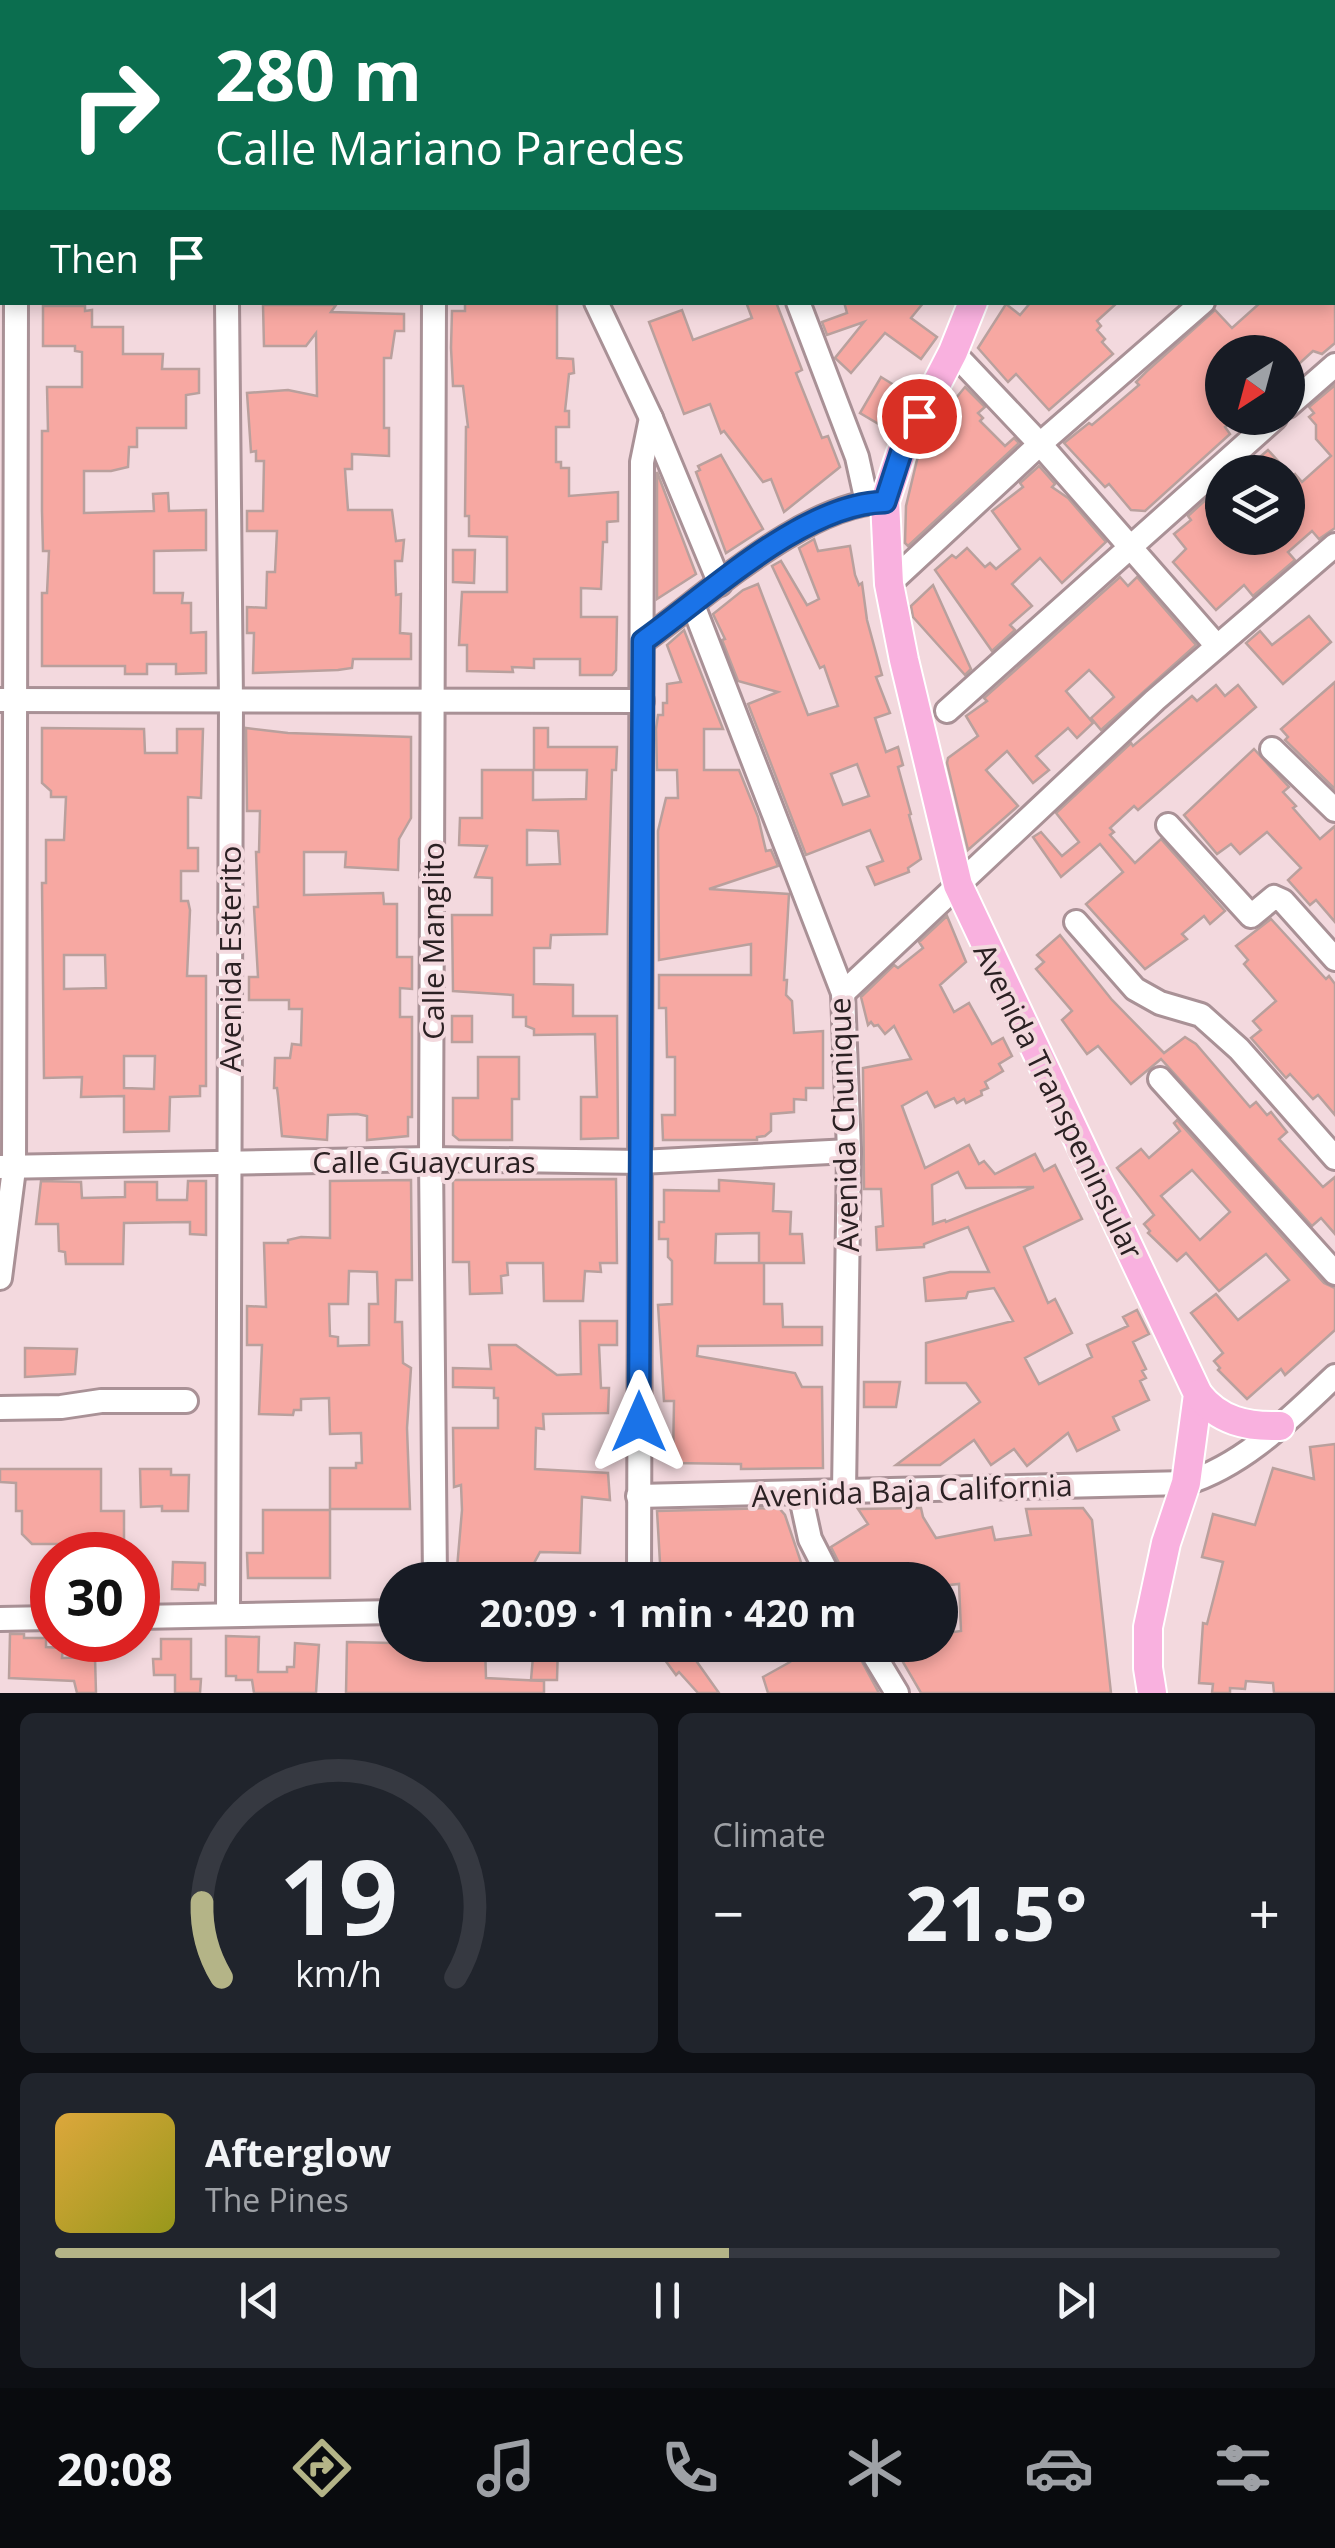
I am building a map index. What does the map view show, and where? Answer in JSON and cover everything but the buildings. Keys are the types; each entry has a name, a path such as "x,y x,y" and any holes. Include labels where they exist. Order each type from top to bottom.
{"main road":[{"path":"876,502 953,352 971,305"},
{"name":"Avenida Transpeninsular","path":"876,502 889,584 958,886 1198,1394"},
{"path":"1198,1394 1210,1410 1233,1420 1280,1426"},
{"path":"1152,1693 1146,1648 1148,1627 1166,1543 1186,1483 1198,1394"}],"street":[{"path":"0,1278 7,1168 8,502 16,305"},
{"name":"Avenida Esterito","path":"227,305 228,1615"},
{"name":"Calle Manglito","path":"434,305 431,1159 435,1562"},
{"path":"597,305 651,418 720,584"},
{"path":"643,641 800,528 833,511 876,502 799,305"},
{"path":"889,584 1040,444 1200,305"},
{"path":"953,352 1040,444 1217,646"},
{"path":"1305,392 1335,366"},
{"path":"639,1562 642,462 651,418"},
{"path":"947,712 1256,435"},
{"path":"843,992 1217,646 1335,545"},
{"name":"Avenida Chunique","path":"693,606 843,992 849,1152 844,1492"},
{"path":"8,700 642,701"},
{"path":"1272,749 1335,810"},
{"path":"1168,825 1251,916 1274,897 1283,901 1335,958"},
{"path":"1076,922 1135,990 1160,1003 1202,1015 1239,1050 1335,1158"},
{"path":"1160,1079 1335,1274"},
{"name":"Calle Guaycuras","path":"7,1168 431,1159 641,1162 849,1152"},
{"path":"1186,1483 1244,1454 1332,1385"},
{"path":"0,1408 61,1408 100,1401 186,1401"},
{"name":"Avenida Baja California","path":"638,1496 1186,1483"},
{"path":"800,1493 810,1539 822,1562"},
{"path":"160,1616 378,1612"},
{"path":"0,1618 30,1618"},
{"path":"878,1662 897,1693"}],"route":[{"path":"639,1422 643,641 800,528 833,511 867,502 885,502 901,453 919,416"}]}
